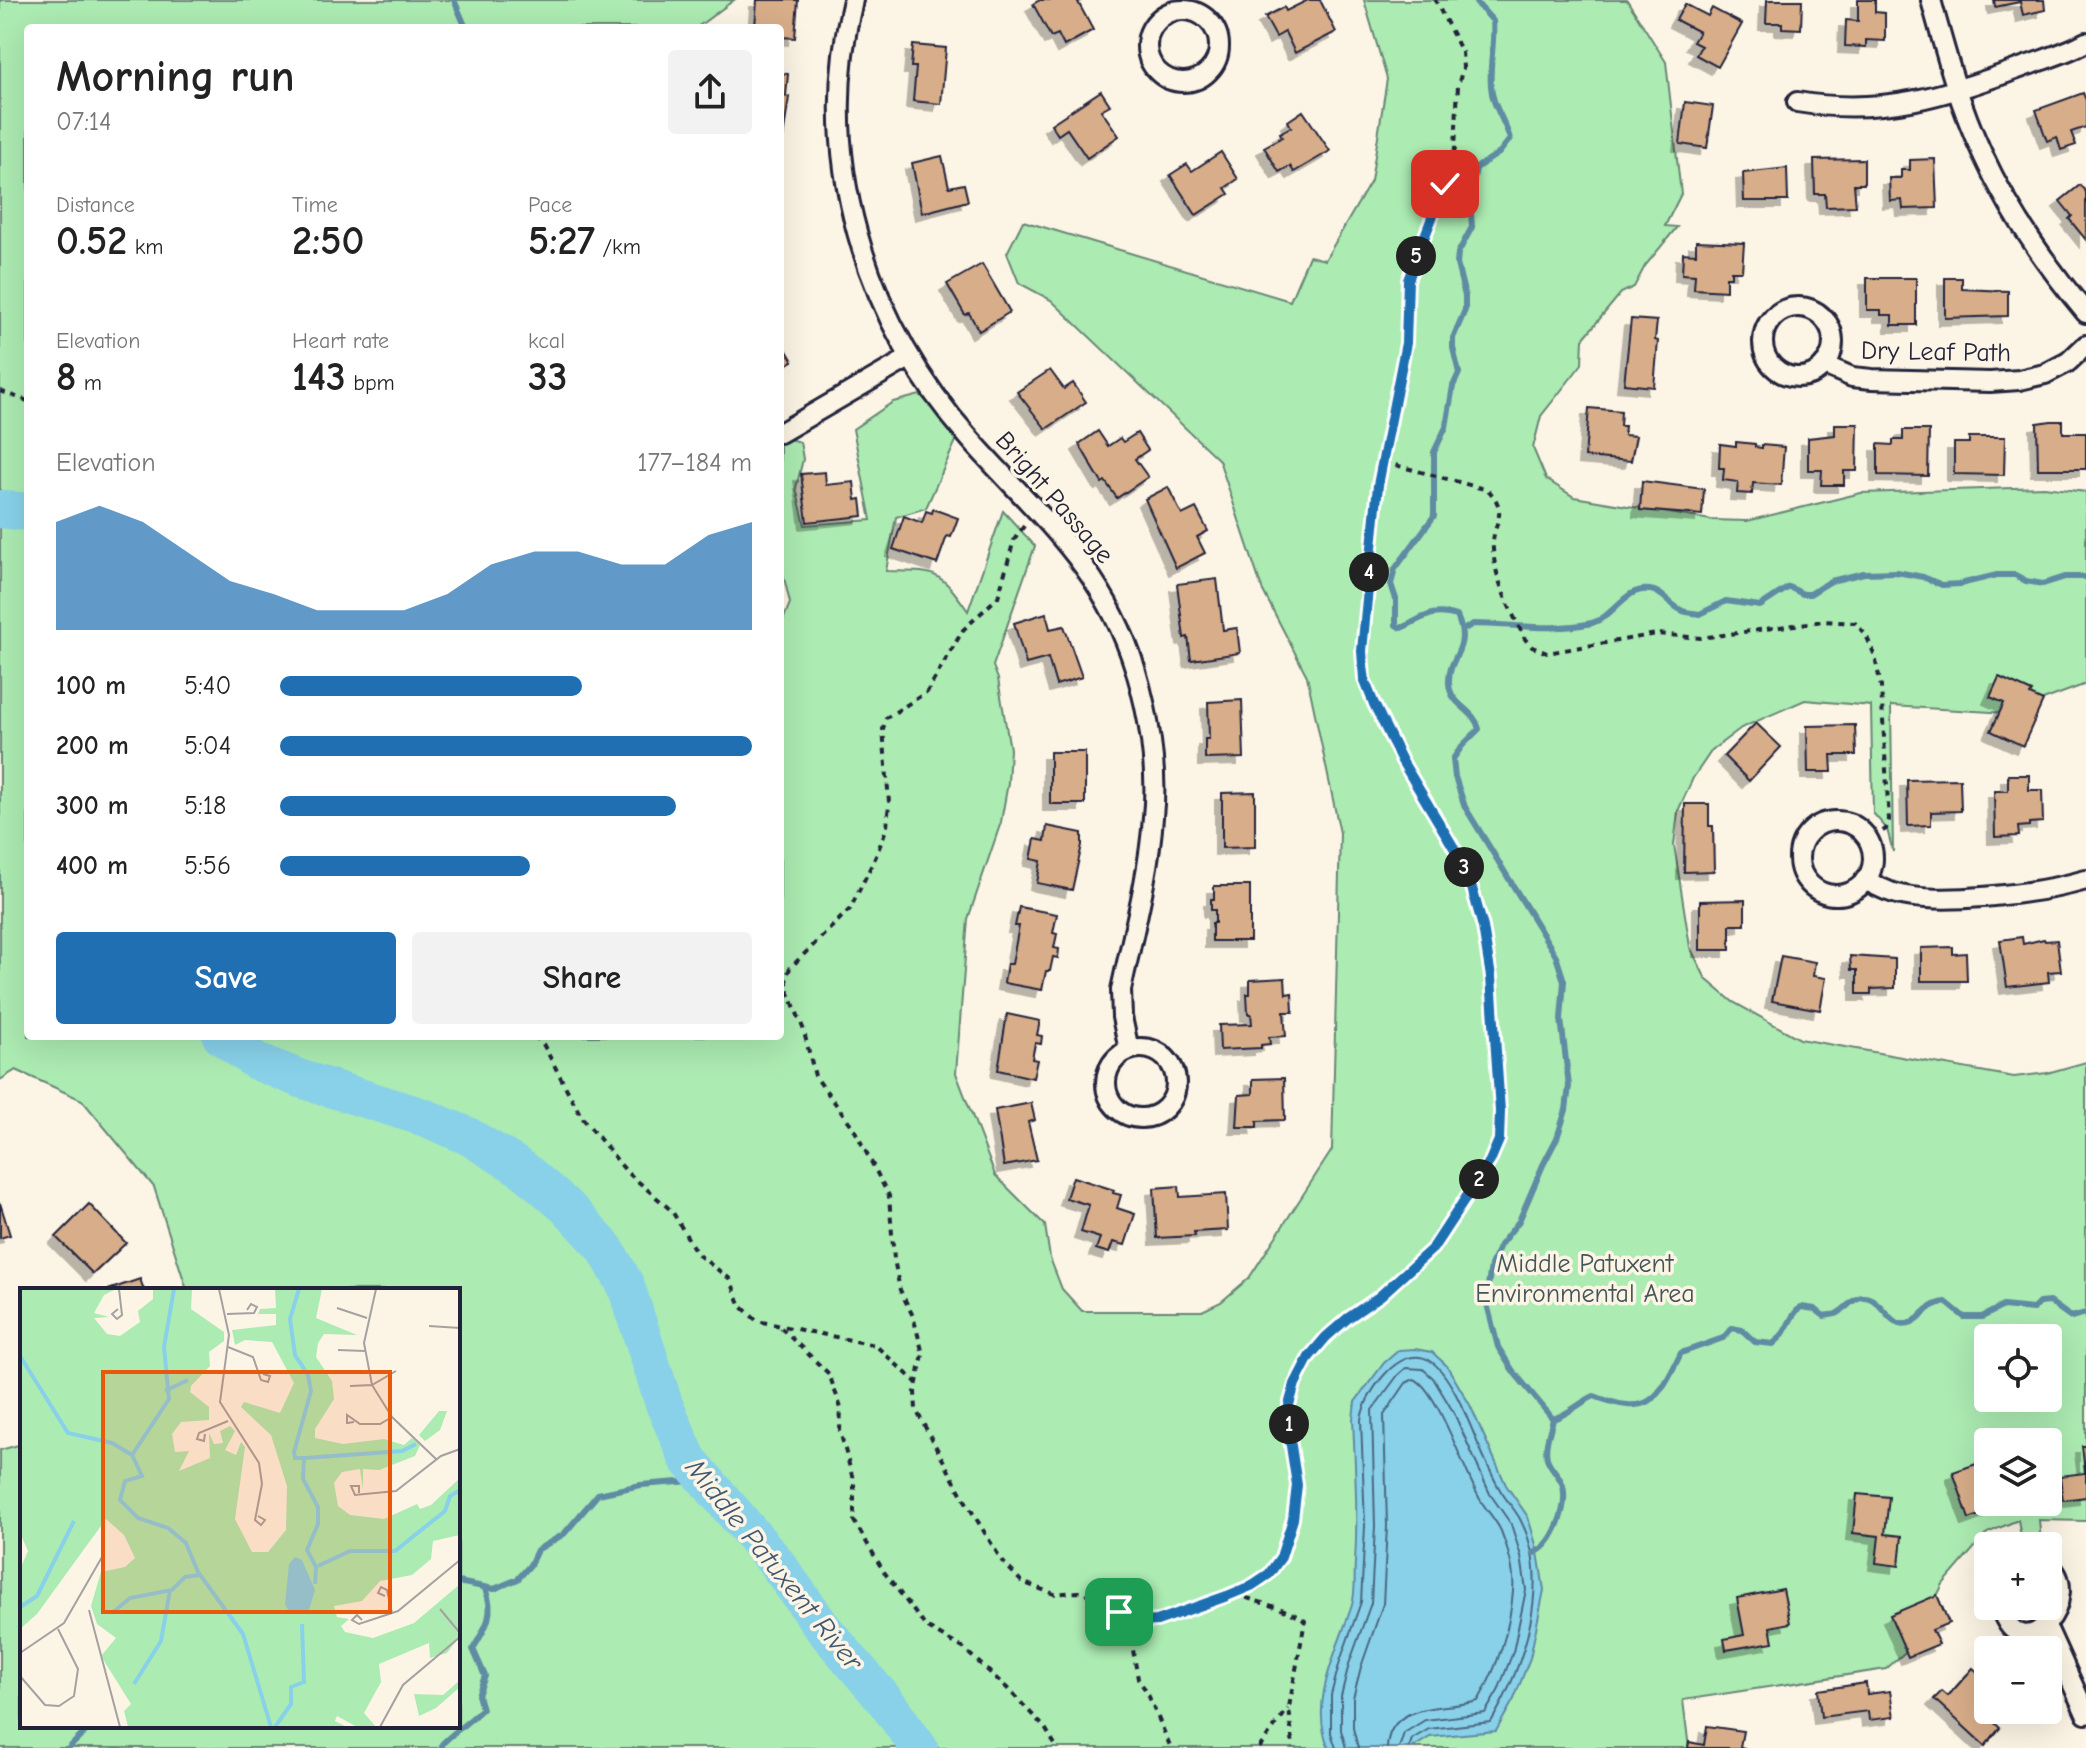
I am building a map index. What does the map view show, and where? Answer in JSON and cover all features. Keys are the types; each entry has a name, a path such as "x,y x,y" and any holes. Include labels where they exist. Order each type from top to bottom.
{"street":[{"name":"Bright Passage","path":"853,0 845,43 841,116 847,186 853,219 885,313 909,358 943,407 1082,562 1105,598 1134,666 1146,715 1154,780 1154,816 1121,990 1122,1017 1129,1050"},
{"path":"1931,0 1958,91 1982,153 2040,252 2086,313"},
{"path":"1797,102 1847,108 1911,103 1958,91 2086,42"},
{"name":"Dry Leaf Path","path":"1824,365 1852,377 1872,379 2019,380 2045,374 2068,362 2086,345"},
{"path":"784,431 909,358"},
{"path":"1831,821 1851,825 1868,840 1872,854 1871,869 1865,880 1844,894 1824,893 1808,882 1799,862 1800,848 1809,833 1831,821"},
{"path":"1865,880 1890,892 1920,898 2001,896 2086,880"},
{"path":"2007,1620 2020,1631 2034,1634 2049,1632 2061,1623 2069,1611 2071,1599 2062,1575"},
{"path":"2049,1632 2086,1714"}],"path":[{"path":"1038,512 1014,540 998,597 963,630 927,692 886,718 883,729 889,802 887,827 864,885 850,909 790,968 786,978 815,1076 853,1127 889,1196 900,1290 913,1316 923,1354 916,1410 978,1523 1002,1561 1022,1582 1054,1594 1078,1592 1092,1595 1131,1623 1157,1621 1235,1593 1269,1574 1281,1557 1289,1536 1297,1485 1289,1433 1289,1405 1295,1384 1309,1357 1326,1337 1380,1296 1433,1248 1490,1161 1499,1140 1500,1111 1491,977 1483,927 1472,888 1451,842 1402,761 1364,679 1363,628 1373,526 1406,343 1408,280 1445,184 1455,149 1462,52 1435,0"},
{"path":"0,391 24,400"},
{"path":"1383,462 1488,490 1497,500 1500,510 1492,546 1497,576 1525,639 1532,647 1547,653 1568,652 1657,634 1701,638 1823,621 1855,623 1866,635 1875,656 1881,687 1889,820 1886,829 1868,840"},
{"path":"538,1040 581,1116 626,1171 672,1211 697,1254 730,1279 741,1306 757,1321 875,1345 917,1383"},
{"path":"780,1327 829,1374 841,1408 840,1431 854,1483 854,1521 884,1572 926,1627 963,1648 1007,1688 1045,1728 1057,1748"},
{"path":"1235,1593 1290,1610 1305,1621 1289,1707 1293,1748"},
{"path":"1122,1616 1126,1637 1132,1644 1138,1679 1147,1692 1171,1748"},
{"path":"1259,1748 1289,1707"}],"green space":[{"name":"Middle Patuxent Environmental Area","path":"0,0 734,0 701,24 24,24 24,1040 784,1040 784,618 790,603 784,578 784,439 800,442 803,459 796,488 805,525 871,520 853,429 893,402 920,395 960,432 926,508 896,517 886,571 934,575 950,587 968,611 1003,511 1035,546 993,666 1010,749 1008,783 1001,822 968,919 956,1073 995,1175 1045,1225 1050,1258 1062,1289 1082,1311 1202,1311 1221,1302 1249,1278 1332,1150 1340,833 1307,676 1262,589 1219,460 1051,300 1019,283 1007,253 1023,221 1290,301 1309,256 1325,260 1371,181 1387,79 1364,0 1627,0 1666,62 1681,194 1665,226 1677,227 1645,266 1634,287 1621,293 1583,339 1582,364 1541,416 1533,448 1546,479 1574,497 1711,520 1747,521 1861,493 2044,487 2086,492 2086,684 2008,713 1891,706 1893,852 1887,829 1873,813 1871,706 1805,700 1741,728 1712,750 1693,778 1678,811 1674,845 1690,947 1706,979 1733,1002 1800,1039 2014,1077 2047,1073 2086,1062 2086,1521 2039,1520 2040,1532 2020,1532 2018,1520 1989,1532 1974,1532 1974,1548 1943,1584 1911,1647 1886,1669 1683,1700 1689,1748 0,1748 0,1450 20,1445 20,1728 460,1728 460,1288 186,1288 154,1187 82,1100 16,1070 0,1080"}],"water":[{"path":"1399,1350 1432,1352 1447,1366 1470,1405 1506,1485 1528,1517 1544,1590 1530,1658 1514,1699 1496,1731 1430,1737 1412,1748 1329,1748 1323,1731 1323,1695 1352,1605 1354,1589 1355,1402 1384,1363"}],"building":[{"path":"757,0 798,0 795,38 784,37 784,24 755,24"},
{"path":"1040,0 1083,0 1078,2 1093,30 1064,46 1058,34 1051,37 1033,4"},
{"path":"1308,0 1320,0 1336,32 1295,53 1285,32 1276,37 1265,17"},
{"path":"1767,0 1802,0 1801,29 1782,28 1782,23 1766,23"},
{"path":"1858,0 1875,0 1875,12 1885,13 1885,41 1866,40 1866,47 1845,46 1846,20 1858,21"},
{"path":"1994,0 2044,0 2045,10 2023,15 2020,2 1995,7"},
{"path":"1685,4 1708,16 1712,8 1742,24 1718,67 1696,55 1701,46 1693,42 1699,32 1676,20"},
{"path":"913,45 946,48 941,104 913,101 916,67 911,67"},
{"path":"784,74 788,74 786,96 789,97 784,131"},
{"path":"1101,91 1110,105 1101,110 1119,136 1087,158 1067,129 1058,135 1051,124"},
{"path":"2083,93 2086,127 2071,132 2076,145 2061,150 2057,137 2047,141 2036,110"},
{"path":"1685,102 1713,106 1707,148 1680,144"},
{"path":"1303,111 1330,151 1294,172 1290,166 1279,172 1264,147 1282,137 1280,133 1291,127 1288,121"},
{"path":"1221,152 1238,179 1225,188 1229,194 1196,215 1170,175 1187,164 1192,171"},
{"path":"942,156 949,187 964,184 968,201 922,213 912,163"},
{"path":"1864,159 1864,184 1854,184 1856,206 1826,207 1825,194 1815,194 1814,160"},
{"path":"1935,159 1937,208 1903,209 1902,200 1890,201 1889,178 1901,178 1901,170 1910,170 1910,160"},
{"path":"1787,168 1788,201 1744,201 1743,173"},
{"path":"2080,185 2086,192 2086,240 2069,219 2072,216 2060,201"},
{"path":"1696,241 1744,243 1742,271 1731,271 1731,277 1726,277 1726,291 1694,289 1695,275 1682,274 1683,253 1696,254"},
{"path":"982,264 1010,312 979,331 969,313 965,315 947,284"},
{"path":"1867,278 1916,278 1916,325 1892,325 1892,315 1881,315 1881,310 1867,310"},
{"path":"1945,278 1962,278 1962,289 2008,291 2008,316 1945,318"},
{"path":"1631,319 1657,321 1654,387 1624,384"},
{"path":"784,346 793,361 784,367"},
{"path":"1050,370 1064,389 1073,383 1086,402 1046,429 1017,392"},
{"path":"1589,408 1621,411 1620,426 1625,426 1624,435 1636,436 1631,461 1585,457"},
{"path":"2063,421 2063,433 2086,433 2086,469 2038,469 2037,423"},
{"path":"1835,424 1858,424 1857,471 1844,471 1844,485 1821,485 1822,470 1808,470 1808,438 1835,435"},
{"path":"1903,430 1929,430 1928,476 1878,475 1878,444 1893,445 1893,440 1903,440"},
{"path":"1098,431 1108,446 1120,438 1123,442 1137,433 1148,450 1135,459 1148,477 1117,498 1105,481 1102,483 1079,444"},
{"path":"1969,437 2005,437 2004,475 1954,474 1954,443 1969,443"},
{"path":"1736,442 1762,448 1762,445 1784,447 1781,485 1753,483 1752,494 1737,493 1738,482 1723,480 1724,468 1719,468 1720,444 1736,446"},
{"path":"825,472 826,485 854,482 856,500 861,499 863,516 807,522 801,474"},
{"path":"1642,481 1704,489 1702,515 1640,510"},
{"path":"1168,487 1182,515 1196,508 1208,531 1197,537 1205,553 1176,568 1145,499"},
{"path":"933,509 958,518 951,537 947,536 937,564 893,549 904,516 922,523 926,511 932,513"},
{"path":"1217,579 1223,630 1237,628 1240,653 1191,660 1188,637 1184,638 1177,584"},
{"path":"1046,613 1050,629 1064,626 1082,677 1056,685 1048,658 1026,664 1014,623"},
{"path":"1999,677 2032,692 2030,695 2043,701 2023,746 1991,731 2004,703 1990,697"},
{"path":"1242,700 1244,758 1205,759 1205,739 1209,739 1208,702"},
{"path":"1756,723 1781,747 1749,781 1724,756"},
{"path":"1855,725 1856,755 1831,755 1832,772 1808,772 1807,726"},
{"path":"1050,752 1085,752 1085,804 1050,804"},
{"path":"2008,775 2029,775 2029,790 2042,790 2043,822 2018,827 2019,836 1995,837 1994,791 2008,791"},
{"path":"1960,779 1961,811 1931,812 1931,825 1908,826 1907,780"},
{"path":"1255,792 1255,847 1222,848 1222,793"},
{"path":"1685,804 1709,804 1714,871 1684,872"},
{"path":"1047,826 1082,833 1072,890 1037,883 1041,861 1031,859 1035,839 1045,841"},
{"path":"1214,886 1250,886 1250,941 1212,941 1215,910 1211,910 1211,899 1214,899"},
{"path":"1745,900 1745,925 1730,925 1730,950 1700,950 1700,901"},
{"path":"1019,907 1057,914 1053,933 1057,934 1054,948 1059,949 1058,958 1053,957 1050,971 1046,971 1042,990 1004,983 1007,964 1012,964"},
{"path":"2022,937 2023,944 2044,939 2057,940 2061,971 2048,972 2049,982 2007,987 2000,940"},
{"path":"1953,947 1953,954 1966,953 1967,981 1921,981 1921,948"},
{"path":"1781,956 1815,962 1813,976 1826,978 1820,1010 1772,1001"},
{"path":"1850,956 1895,959 1895,988 1871,989 1871,994 1857,994 1857,970 1851,970"},
{"path":"1285,978 1286,994 1292,993 1293,1012 1284,1012 1286,1036 1269,1037 1270,1044 1261,1045 1261,1048 1220,1050 1219,1025 1252,1024 1247,994 1250,994 1250,980"},
{"path":"1007,1014 1040,1021 1037,1035 1042,1036 1041,1044 1035,1043 1032,1059 1037,1060 1033,1078 998,1070"},
{"path":"1284,1078 1285,1120 1257,1121 1257,1127 1237,1127 1239,1095 1253,1094 1253,1079"},
{"path":"1031,1103 1035,1120 1028,1122 1037,1160 1004,1166 995,1110"},
{"path":"1073,1177 1121,1195 1117,1208 1135,1214 1125,1245 1113,1242 1109,1253 1096,1249 1100,1238 1081,1232 1089,1205 1066,1198"},
{"path":"1179,1186 1180,1197 1226,1194 1228,1230 1157,1238 1154,1188"},
{"path":"0,1203 10,1235 0,1238"},
{"path":"89,1204 126,1243 93,1274 56,1237"},
{"path":"140,1279 143,1288 114,1288"},
{"path":"2082,1446 2086,1446 2086,1497 2063,1500 2062,1476 2085,1473"},
{"path":"1974,1465 1974,1516 1977,1516 1969,1519 1953,1472"},
{"path":"1857,1494 1889,1497 1885,1534 1902,1536 1899,1566 1876,1563 1879,1536 1853,1533"},
{"path":"1783,1589 1790,1623 1770,1627 1773,1642 1726,1650 1724,1639 1744,1635 1737,1598"},
{"path":"1937,1595 1949,1623 1932,1630 1939,1644 1908,1657 1890,1615"},
{"path":"1974,1669 1974,1724 1996,1724 2000,1728 1985,1746 1934,1699 1942,1691 1948,1696"},
{"path":"1866,1683 1867,1694 1890,1691 1894,1717 1869,1720 1868,1711 1821,1717 1818,1690"},
{"path":"1707,1726 1743,1731 1740,1747 1745,1748 1688,1748 1689,1742 1704,1745"}],"waterway":[{"path":"454,0 464,24"},
{"path":"1474,0 1493,21 1492,93 1510,139 1499,153 1476,168 1470,200 1472,227 1458,253 1465,310 1453,338 1459,373 1453,386 1446,427 1434,452 1434,516 1395,569 1391,584 1396,599 1396,625 1401,628 1434,614 1457,616 1462,637 1450,673 1450,691 1479,729 1453,759 1455,777 1465,807 1556,956 1564,981 1561,1019 1569,1086 1566,1110 1557,1138 1519,1221 1500,1245 1491,1265 1486,1300 1498,1347 1513,1371 1553,1419 1546,1453 1563,1486 1563,1504 1553,1534 1534,1553"},
{"name":"Middle Patuxent River","path":"0,509 24,512"},
{"path":"1463,630 1473,624 1547,627 1592,623 1607,615 1626,597 1641,590 1654,591 1681,610 1700,614 1726,601 1760,606 1789,587 1810,594 1831,581 1864,573 1897,572 1923,577 1942,585 1997,575 2015,575 2043,584 2065,577 2086,577"},
{"name":"Middle Patuxent River","path":"227,1040 256,1061 301,1079 426,1118 468,1136 524,1170 571,1211 605,1248 626,1286 664,1404 688,1459 775,1561 823,1628 887,1703 919,1748"},
{"path":"1553,1419 1594,1396 1627,1405 1649,1401 1665,1383 1681,1353 1723,1338 1732,1328 1742,1330 1755,1342 1773,1344 1801,1307 1815,1309 1824,1316 1833,1315 1864,1297 1874,1301 1892,1319 1902,1324 1914,1321 1932,1306 1946,1302 1964,1317 1982,1317 2003,1306 2033,1309 2039,1303 2050,1302 2071,1317 2086,1313"},
{"path":"460,1582 494,1589 518,1579 537,1550 564,1534 598,1494 641,1485 704,1480"},
{"path":"442,1748 442,1744 482,1709 478,1695 485,1676 473,1649 489,1613 485,1589"},
{"path":"69,1748 89,1728"}],"route":[{"path":"1119,1612 1131,1623 1157,1621 1251,1586 1269,1574 1281,1557 1293,1519 1297,1485 1289,1433 1289,1405 1295,1384 1309,1357 1326,1337 1413,1269 1433,1248 1490,1161 1499,1140 1500,1111 1491,977 1483,927 1463,863 1402,761 1374,704 1364,679 1362,651 1378,485 1406,343 1408,280 1445,184"}]}
